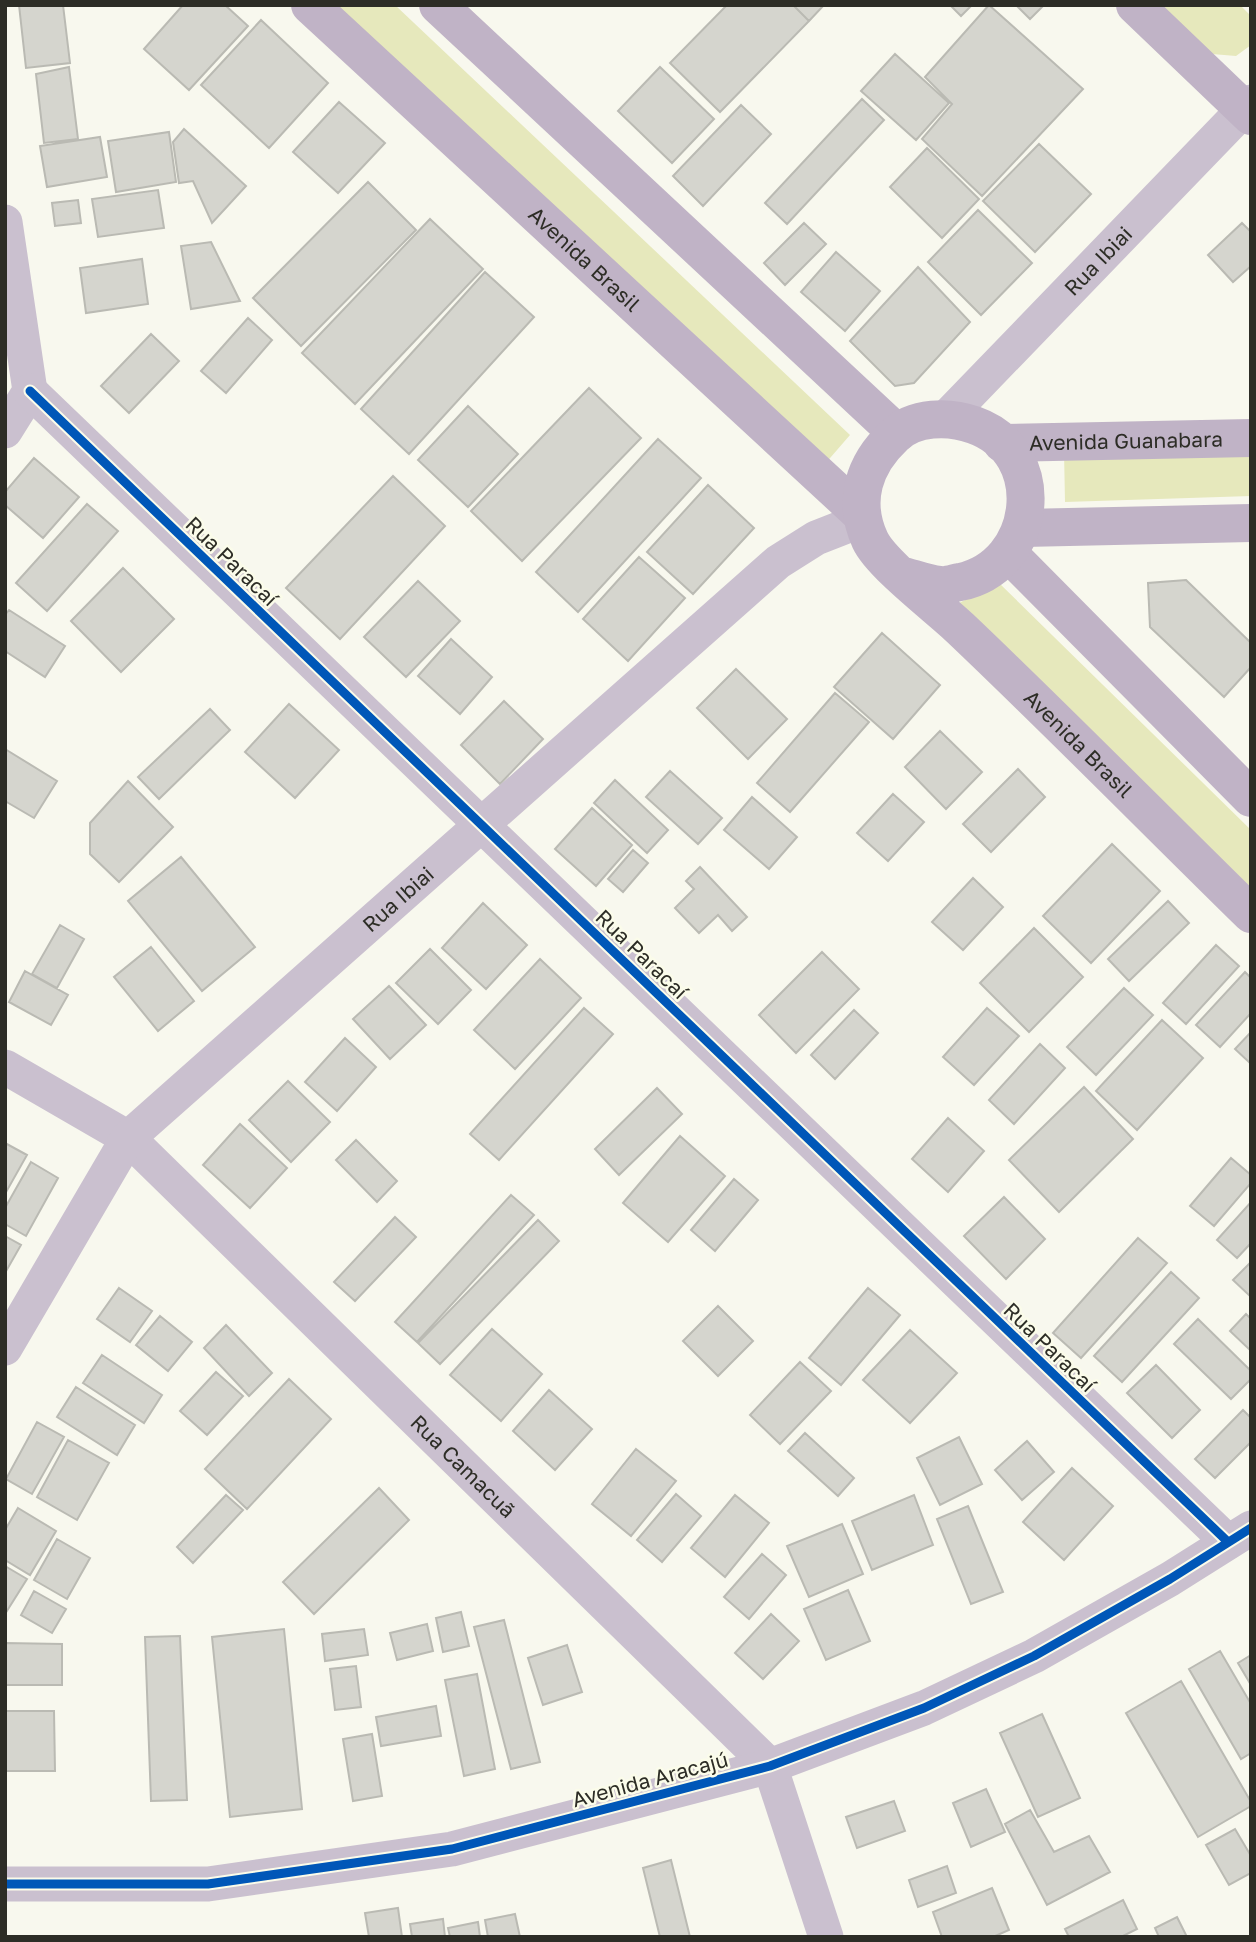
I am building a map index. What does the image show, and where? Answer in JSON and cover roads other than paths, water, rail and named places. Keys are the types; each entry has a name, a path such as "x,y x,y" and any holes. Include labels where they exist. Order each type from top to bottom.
{"main road":[{"name":"Avenida Brasil","path":"310,5 862,517"},
{"path":"439,5 897,433"},
{"path":"1135,5 1248,109"},
{"path":"945,419 976,425 1002,443 1019,468 1027,498 1016,541 979,578 941,586 904,576 878,552 862,517 863,483 875,454 897,433 920,422 945,419"},
{"name":"Avenida Guanabara","path":"1002,443 1251,438"},
{"path":"1016,541 1251,523"},
{"path":"1016,541 1084,634 1251,798"},
{"name":"Avenida Brasil","path":"904,576 1251,914"}],"street":[{"name":"Rua Ibiai","path":"945,419 1248,109"},
{"path":"5,222 30,391 5,431"},
{"name":"Rua Paracaí","path":"30,391 480,822 1239,1535"},
{"name":"Rua Ibiai","path":"5,1348 128,1138 480,822 778,562 816,538 862,517"},
{"name":"Rua Camacuã","path":"5,1067 128,1138 770,1766 826,1937"},
{"name":"Avenida Aracajú","path":"5,1884 208,1884 452,1849 770,1766 925,1708 989,1678 1120,1608 1239,1535"}]}
